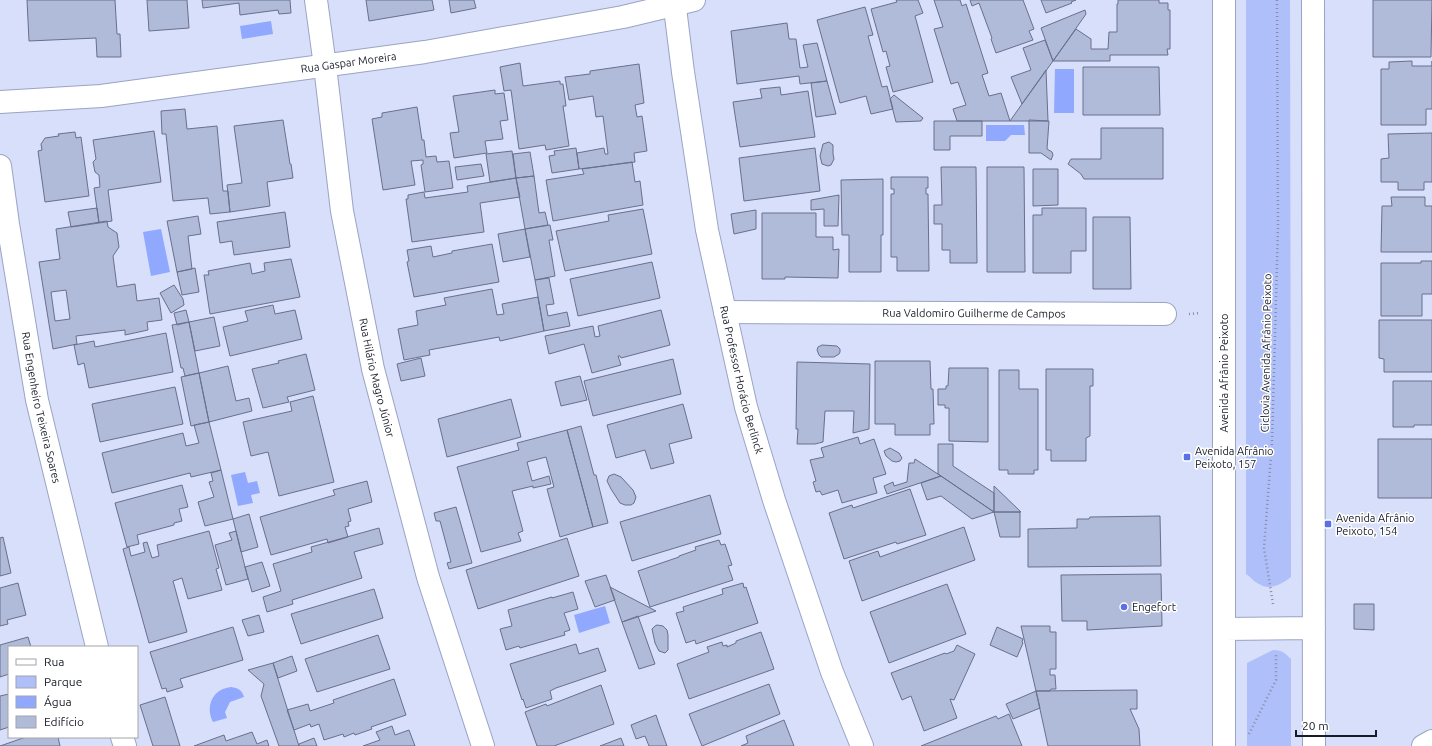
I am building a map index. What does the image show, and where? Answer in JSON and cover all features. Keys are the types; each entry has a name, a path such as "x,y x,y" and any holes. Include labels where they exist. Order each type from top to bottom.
{"street":[{"name":"Rua Hilário Magro Júnior","path":"316,0 342,211 373,369 428,577 483,746"},
{"name":"Avenida Afrânio Peixoto","path":"1224,0 1224,746"},
{"path":"1313,0 1314,746"},
{"name":"Rua Gaspar Moreira","path":"0,102 101,96 325,66 432,50 623,17 681,2"},
{"name":"Rua Professor Horácio Berlinck","path":"681,2 683,72 707,230 746,407 774,500 832,672 862,746"},
{"name":"Rua Engenheiro Teixeira Soares","path":"0,166 37,400 96,646"},
{"name":"Rua Valdomiro Guilherme de Campos","path":"725,312 1165,314"},
{"path":"1224,629 1314,628"},
{"path":"1423,746 1432,741"}],"path":[{"name":"Ciclovia Avenida Afrânio Peixoto","path":"1249,736 1276,680 1277,629 1264,548 1272,442 1278,227 1277,0"},
{"path":"1165,314 1224,312"}],"green space":[{"path":"1246,0 1290,0 1291,577 1272,587 1263,586 1257,583 1246,574"},
{"path":"1273,650 1283,652 1291,659 1291,746 1247,746 1247,663"}],"water":[{"path":"271,21 273,34 242,39 240,26"},
{"path":"1055,69 1074,69 1074,113 1054,113"},
{"path":"986,125 1024,125 1025,135 1011,135 1005,141 986,141"},
{"path":"161,229 170,272 151,276 143,232"},
{"path":"245,472 248,483 257,481 260,493 251,495 253,503 238,506 231,475"},
{"path":"605,606 610,623 579,633 574,615"},
{"path":"231,687 239,690 244,697 230,702 225,712 227,718 213,722 210,710 212,700 219,691 224,688"}],"building":[{"path":"27,0 115,0 117,34 120,34 121,57 97,57 96,38 29,41"},
{"path":"147,0 187,0 189,28 149,31"},
{"path":"202,0 290,0 291,13 279,14 278,10 240,15 239,3 203,8"},
{"path":"366,0 432,0 434,10 369,21"},
{"path":"449,0 474,0 476,8 451,13"},
{"path":"896,0 918,0 923,13 915,16 933,82 893,92 886,67 890,66 886,51 883,52 871,9 897,2"},
{"path":"934,0 960,0 962,6 966,4 988,73 982,75 989,96 1001,93 1010,121 957,121 953,109 966,105 958,82 951,84 934,29 943,27"},
{"path":"970,0 1023,0 1034,29 1029,31 1033,40 996,53 979,3 972,6"},
{"path":"1041,0 1076,0 1046,13"},
{"path":"1118,0 1159,0 1159,3 1168,3 1168,10 1170,10 1170,49 1167,49 1168,55 1110,55 1110,61 1053,61 1076,29 1091,39 1091,49 1108,49 1109,32 1117,32"},
{"path":"1373,0 1432,0 1431,57 1373,57"},
{"path":"865,7 873,35 868,36 882,87 887,86 893,109 871,114 866,96 840,103 817,20"},
{"path":"1085,10 1086,14 1053,61 1041,28"},
{"path":"787,23 789,39 796,39 800,68 808,67 803,45 817,43 827,81 800,84 799,76 737,84 731,31"},
{"path":"1045,40 1053,61 1022,104 1011,77 1031,70 1023,48"},
{"path":"1412,61 1412,66 1432,66 1432,109 1426,109 1426,125 1381,125 1381,69 1389,69 1389,62"},
{"path":"520,63 523,86 560,81 560,84 563,84 566,106 563,106 569,146 546,150 545,145 519,149 511,90 504,91 500,67"},
{"path":"639,64 644,103 635,105 637,117 642,116 647,151 634,153 635,162 579,169 577,153 604,148 605,154 608,154 603,116 596,117 593,96 569,100 565,77 590,74 590,71"},
{"path":"1083,67 1159,67 1160,115 1083,115"},
{"path":"1046,70 1048,121 1010,121"},
{"path":"827,81 836,114 816,117 811,83"},
{"path":"780,87 781,95 808,91 815,137 740,147 733,102 762,98 760,89"},
{"path":"495,90 495,94 504,93 508,120 500,121 503,139 485,141 487,153 454,158 450,133 459,132 453,96"},
{"path":"894,95 923,118 921,121 896,122 890,99"},
{"path":"417,107 426,157 436,156 437,162 449,161 453,188 425,192 421,165 423,164 423,160 411,161 415,185 383,190 372,119 382,117 382,113"},
{"path":"185,109 187,129 217,126 223,191 228,191 230,212 210,214 208,198 173,201 166,134 162,134 161,111"},
{"path":"283,120 293,178 267,182 270,206 230,212 227,185 242,183 234,126"},
{"path":"1029,120 1049,121 1047,149 1052,152 1053,155 1051,160 1041,153 1029,153"},
{"path":"934,121 982,121 982,136 950,136 950,150 934,150"},
{"path":"1101,128 1163,128 1163,179 1084,179 1081,174 1068,164 1071,159 1101,159"},
{"path":"154,131 161,182 108,190 112,221 99,223 94,188 100,187 99,175 95,172 93,162 96,159 93,140"},
{"path":"75,132 76,138 81,137 89,196 45,202 38,151 42,150 41,144 45,138 59,136 58,134"},
{"path":"1432,133 1432,182 1424,182 1424,190 1398,190 1398,182 1381,182 1381,159 1389,158 1388,134"},
{"path":"829,142 833,145 834,159 831,165 828,166 822,164 820,156 823,144"},
{"path":"576,148 579,169 552,173 549,156 555,155 554,151"},
{"path":"815,148 820,191 744,201 739,158"},
{"path":"512,151 516,178 490,182 486,154"},
{"path":"530,152 534,176 516,178 513,154"},
{"path":"632,162 635,182 640,181 643,205 553,221 546,180 584,174 582,169"},
{"path":"481,164 484,176 457,180 455,167"},
{"path":"941,167 976,167 977,263 950,263 950,250 942,250 942,224 934,224 934,205 942,205"},
{"path":"987,167 1024,167 1025,272 987,272"},
{"path":"1033,169 1058,169 1058,205 1033,206"},
{"path":"534,176 539,213 545,212 548,225 525,229 516,178"},
{"path":"891,177 928,177 928,188 926,188 926,194 928,194 929,271 897,271 897,257 891,257 891,194 894,194 894,189 891,189"},
{"path":"516,178 520,197 480,203 484,232 412,242 406,199 408,199 408,195 424,192 425,198 468,192 467,186"},
{"path":"883,179 883,235 881,235 881,272 849,272 849,235 842,235 841,180"},
{"path":"839,195 838,226 824,226 824,209 811,210 811,200"},
{"path":"1391,197 1425,197 1425,206 1432,206 1432,252 1381,252 1382,206 1392,206"},
{"path":"97,208 99,223 71,227 68,212"},
{"path":"1042,208 1086,208 1086,251 1071,251 1071,273 1033,273 1033,215 1042,215"},
{"path":"643,209 652,254 565,271 556,231 609,221 608,215"},
{"path":"756,210 756,229 734,234 731,214"},
{"path":"285,212 290,247 234,255 232,241 220,243 217,222"},
{"path":"762,213 816,213 816,237 833,237 833,250 839,249 838,278 785,277 785,279 762,279"},
{"path":"198,216 201,234 188,236 192,269 177,272 167,221"},
{"path":"1093,217 1130,217 1131,289 1093,289"},
{"path":"107,221 108,227 117,233 119,247 113,256 117,287 135,284 137,301 159,298 162,320 147,322 148,330 125,335 125,330 76,336 77,344 53,349 39,262 60,259 56,229","holes":["66,290 70,319 55,321 51,292"]},
{"path":"550,225 553,240 549,240 555,276 535,280 525,229"},
{"path":"525,229 530,257 503,262 498,234"},
{"path":"492,244 499,282 414,297 407,262 409,261 407,250 431,246 433,257 452,253 452,251"},
{"path":"291,259 300,297 210,314 204,275 209,275 208,271 250,263 252,274 265,271 264,263"},
{"path":"1421,261 1432,261 1432,294 1422,294 1422,316 1381,316 1381,263 1421,263"},
{"path":"652,262 660,298 578,316 570,279"},
{"path":"195,268 199,292 182,295 177,272"},
{"path":"549,278 554,304 546,305 548,316 567,312 570,326 544,331 535,280"},
{"path":"174,285 183,299 184,305 171,313 160,293"},
{"path":"492,289 497,315 504,314 502,304 538,297 544,331 500,341 499,337 429,350 430,355 404,360 398,329 418,325 416,311 446,305 444,298"},
{"path":"273,305 275,314 295,310 302,339 230,356 223,327 248,321 245,311"},
{"path":"186,310 189,322 177,325 174,313"},
{"path":"661,310 670,345 621,358 618,356 621,365 592,373 584,344 549,354 545,336 593,326 595,337 600,336 598,326"},
{"path":"214,317 220,346 195,351 189,322"},
{"path":"1379,320 1432,320 1432,372 1384,372 1384,359 1379,358"},
{"path":"189,322 199,373 185,376 183,368 181,368 172,325"},
{"path":"166,333 173,372 89,388 84,363 78,365 74,345 94,341 95,347"},
{"path":"822,345 837,346 840,349 840,352 834,357 821,357 817,350 818,347"},
{"path":"306,354 315,390 287,397 289,402 263,408 252,369 279,363 278,361"},
{"path":"421,358 425,376 401,381 397,364"},
{"path":"673,359 681,394 593,416 584,381"},
{"path":"875,361 930,361 931,389 933,389 934,424 930,424 930,435 895,435 895,424 875,424"},
{"path":"797,362 870,364 869,429 853,433 854,411 825,411 823,442 815,444 797,444"},
{"path":"228,366 236,401 249,398 252,411 209,422 199,373"},
{"path":"949,368 988,368 988,442 949,441 949,408 945,408 945,405 938,405 938,389 946,389 946,386 948,386"},
{"path":"1046,369 1093,369 1093,386 1090,386 1090,436 1086,438 1086,461 1051,461 1051,450 1046,450"},
{"path":"999,370 1019,370 1019,389 1038,389 1038,470 1034,470 1034,474 1008,474 1008,470 999,470"},
{"path":"199,373 209,422 191,426 181,377"},
{"path":"580,376 587,400 561,406 555,382"},
{"path":"1393,381 1432,381 1432,425 1393,427"},
{"path":"175,387 183,424 100,442 92,404"},
{"path":"313,396 334,482 279,496 268,452 251,456 243,422 292,411 290,402"},
{"path":"511,399 521,437 447,457 438,419"},
{"path":"683,404 692,438 669,444 674,463 651,469 645,450 616,458 607,425"},
{"path":"209,422 221,470 191,477 190,473 112,493 102,453 183,433 186,446 199,443 194,425"},
{"path":"581,426 594,475 596,475 608,523 593,527 567,430"},
{"path":"567,430 593,527 560,537 547,489 554,487 546,457 527,462 532,481 549,476 551,484 533,488 533,486 512,491 523,531 518,533 521,541 481,552 457,467 519,450 517,443"},
{"path":"858,437 860,444 874,439 886,474 873,478 877,493 842,503 838,490 822,495 820,491 816,492 813,482 816,481 810,460 824,457 821,448"},
{"path":"1378,439 1432,439 1432,498 1378,498"},
{"path":"938,444 953,444 953,466 994,493 994,512 938,474"},
{"path":"890,448 899,453 902,458 900,461 892,461 886,456 884,451"},
{"path":"915,459 941,476 887,494 884,486 893,482 894,486 907,482 909,463 914,463"},
{"path":"221,470 233,519 205,526 198,502 214,497 209,482 213,481 211,473"},
{"path":"614,474 621,477 633,490 636,497 634,503 631,505 620,503 611,489 607,481 609,476"},
{"path":"941,476 994,512 972,519 941,496 927,500 921,483"},
{"path":"367,481 372,502 348,509 351,521 348,522 349,526 345,527 348,537 328,543 327,539 271,555 260,517 335,495 333,490"},
{"path":"182,485 188,507 179,509 182,521 174,523 174,525 137,535 139,544 127,547 115,503"},
{"path":"994,486 1021,512 994,512"},
{"path":"910,489 926,535 897,544 896,542 844,559 829,513 852,505 853,508"},
{"path":"710,495 721,534 632,561 620,522"},
{"path":"456,507 472,563 449,569 447,563 451,562 440,521 436,521 434,513"},
{"path":"994,512 1020,512 1020,537 1000,537"},
{"path":"249,514 258,547 241,552 233,519"},
{"path":"1160,516 1161,566 1028,567 1028,529 1077,528 1077,519 1089,519 1090,517"},
{"path":"964,527 975,560 862,601 849,561 878,551 880,557"},
{"path":"379,528 383,544 354,552 362,578 292,600 293,604 267,612 263,597 281,591 273,564 312,552 311,547"},
{"path":"209,531 219,568 216,569 222,590 188,599 182,578 173,581 187,632 149,643 123,549 129,547 131,556 145,552 143,543 147,542 152,558 159,556 157,545"},
{"path":"236,531 248,579 226,585 215,545 232,540 229,533"},
{"path":"3,537 11,573 0,576 0,538"},
{"path":"567,538 579,576 478,609 466,570"},
{"path":"719,540 721,545 725,544 732,565 728,566 733,580 650,607 638,571 696,550 695,547"},
{"path":"262,562 270,586 252,592 245,567"},
{"path":"1161,574 1162,626 1087,630 1087,621 1062,621 1061,575"},
{"path":"606,575 615,600 595,607 585,581"},
{"path":"18,583 26,615 7,620 8,624 0,626 0,588"},
{"path":"743,583 744,588 746,587 758,623 696,644 695,640 686,643 676,613 684,611 683,607 723,594 722,589"},
{"path":"947,584 966,634 889,663 870,612"},
{"path":"610,587 656,611 622,622"},
{"path":"374,589 383,618 301,644 291,614"},
{"path":"573,592 578,609 564,613 570,630 564,632 565,635 520,648 519,646 506,650 500,629 512,626 508,610"},
{"path":"1354,604 1374,604 1374,630 1354,629"},
{"path":"259,615 264,632 248,636 242,620"},
{"path":"638,616 655,664 639,669 622,622"},
{"path":"657,625 663,626 667,630 668,650 665,653 659,651 655,643 652,629"},
{"path":"1021,626 1050,626 1050,632 1056,632 1056,669 1050,669 1050,675 1055,675 1056,689 1051,689 1050,691 1036,691"},
{"path":"233,627 243,660 180,679 183,687 167,692 166,688 162,689 150,652"},
{"path":"997,627 1023,639 1023,643 1017,657 990,645"},
{"path":"761,632 774,669 689,699 677,664 709,652 707,647 722,642 723,646 727,645 727,647 736,643 736,641"},
{"path":"378,635 390,669 317,692 305,659"},
{"path":"28,637 31,646 8,646 8,674 0,677 0,645"},
{"path":"576,644 579,654 598,648 606,671 556,688 550,691 552,699 526,708 510,664"},
{"path":"957,645 975,654 954,700 950,699 957,718 924,731 911,696 902,700 891,673 954,651"},
{"path":"292,656 297,671 278,678 273,663"},
{"path":"273,663 299,746 279,746 261,696 264,684 248,670"},
{"path":"394,679 406,715 371,727 372,729 355,735 354,733 344,737 343,734 324,740 319,724 311,727 310,724 294,730 287,710 308,704 310,711 334,703 333,700"},
{"path":"769,684 780,714 702,746 689,714"},
{"path":"601,685 614,724 554,746 537,746 525,712 546,704 547,706"},
{"path":"1137,690 1137,709 1130,709 1139,729 1140,746 1048,746 1036,691"},
{"path":"1036,691 1040,708 1013,719 1006,704"},
{"path":"8,694 8,727 0,730 0,696"},
{"path":"165,697 180,746 153,746 140,705"},
{"path":"1009,714 1022,746 921,746 996,716 998,719"},
{"path":"656,715 667,746 649,746 645,736 636,739 631,725"},
{"path":"784,720 794,746 741,746 748,743 746,736"},
{"path":"392,726 395,735 409,730 415,746 363,746 380,740 376,732"},
{"path":"252,732 257,744 267,740 269,746 194,746 224,735 226,741"},
{"path":"23,738 58,738 60,746 0,746"},
{"path":"314,738 317,746 299,746 299,744"},
{"path":"621,738 624,746 600,746"}],"place":[{"name":"Avenida Afrânio Peixoto, 157","path":"1187,457"},
{"name":"Avenida Afrânio Peixoto, 154","path":"1328,524"},
{"name":"Engefort","path":"1124,607"}]}
